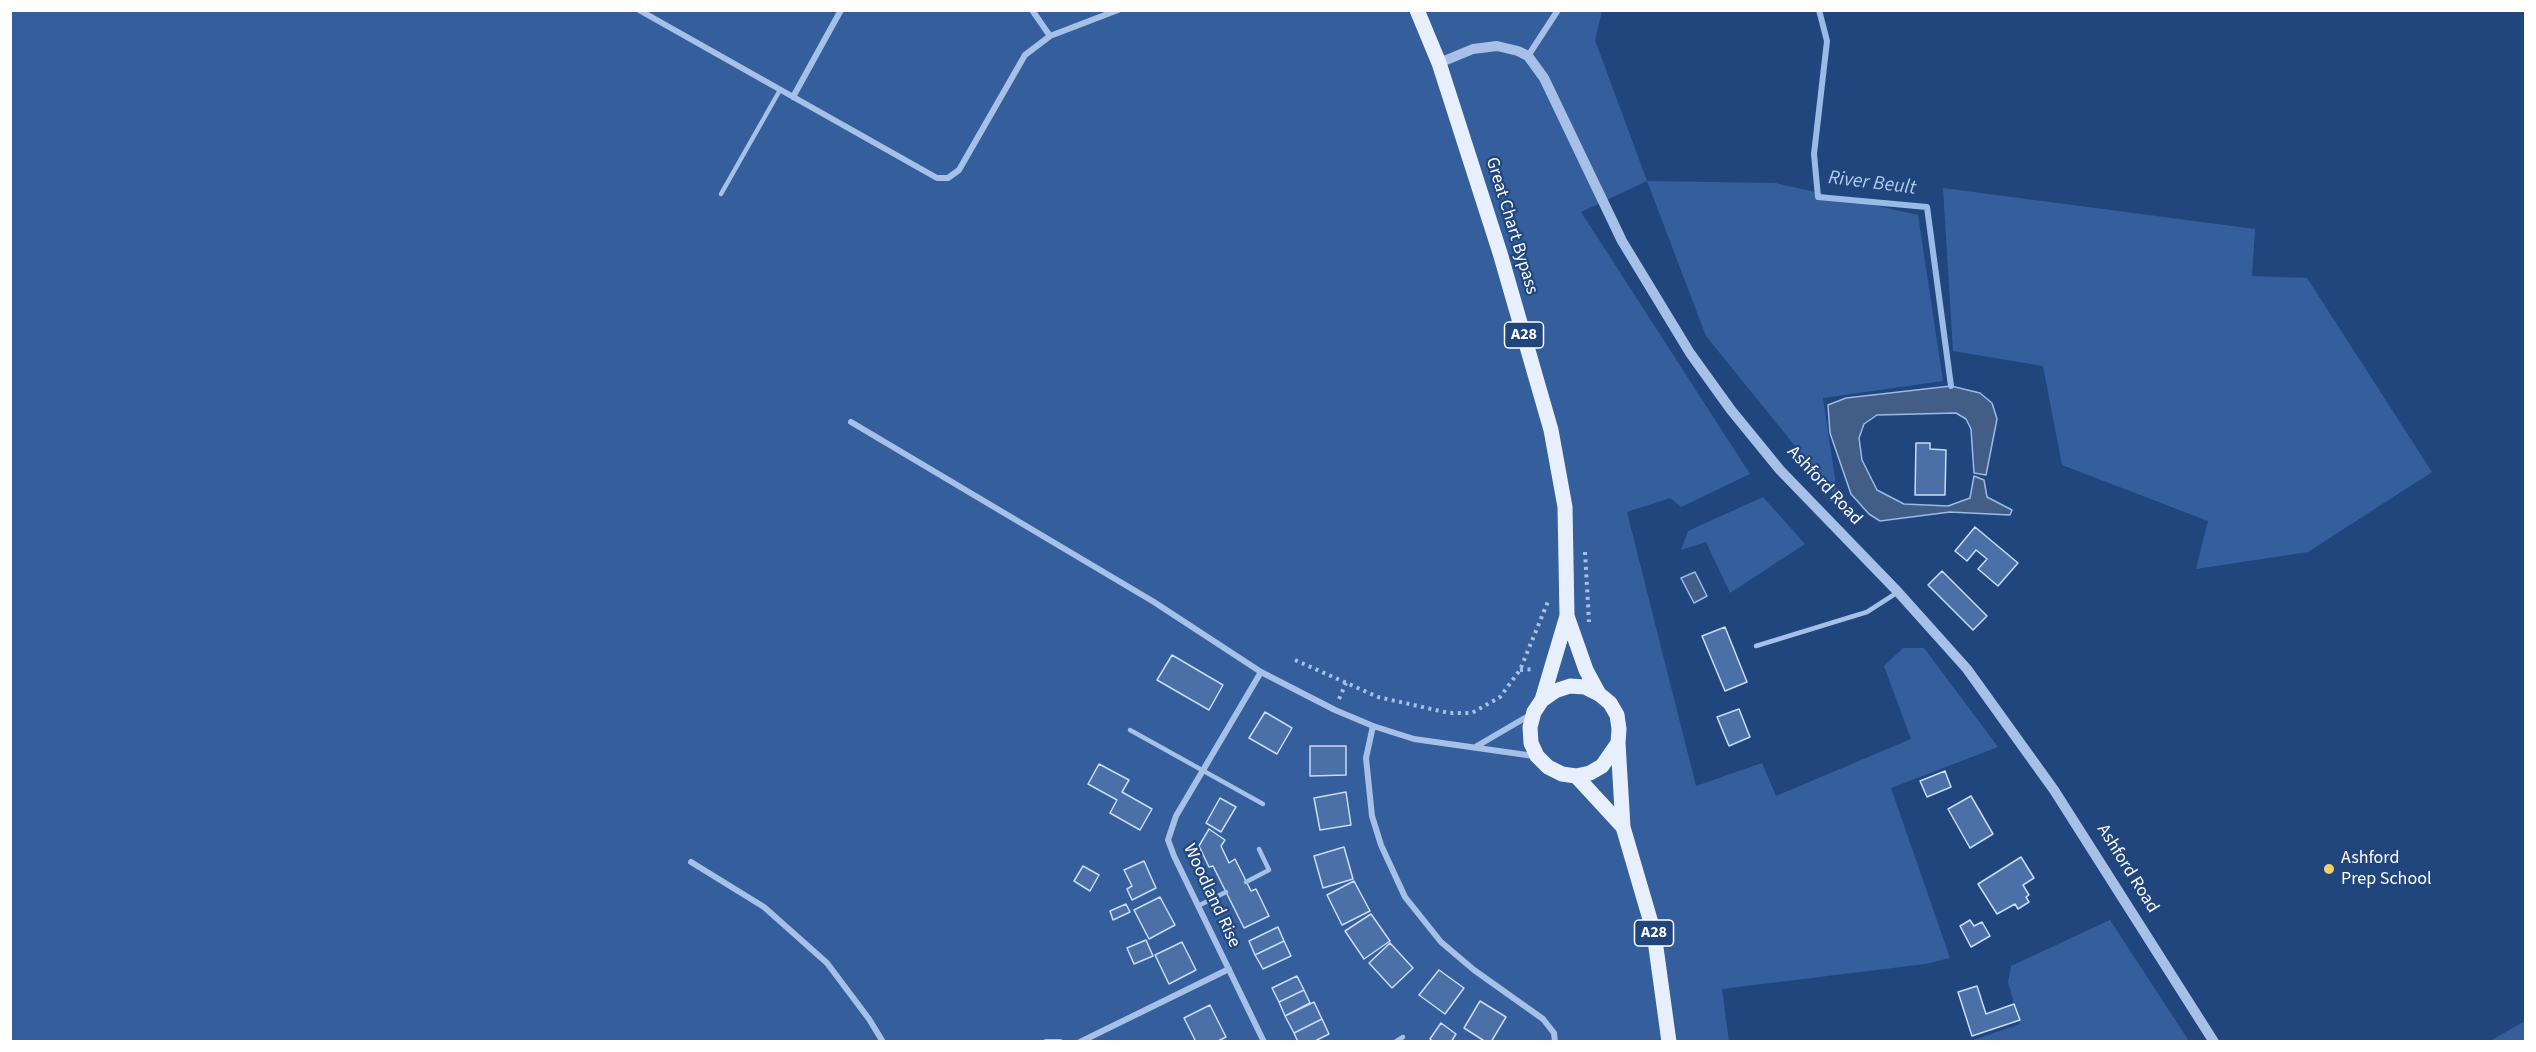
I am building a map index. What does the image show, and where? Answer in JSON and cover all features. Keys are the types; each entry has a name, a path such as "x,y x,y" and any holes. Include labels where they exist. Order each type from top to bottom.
{"main road":[{"name":"A28","path":"1417,10 1439,63"},
{"name":"Great Chart Bypass","path":"1439,63 1500,252 1551,430 1565,507 1567,616 1586,670 1599,694"},
{"name":"Great Chart Bypass","path":"1538,706 1567,616"},
{"path":"1570,686 1585,687 1610,703 1617,715 1618,743 1602,766 1590,773 1576,776 1562,774 1548,767 1537,756 1531,742 1530,727 1538,706 1555,691 1570,686"},
{"name":"A28","path":"1618,743 1623,827 1654,933 1669,1041"},
{"name":"A28","path":"1576,776 1623,827"}],"street":[{"path":"639,10 937,178 948,178 959,170 1026,55 1050,36 1118,10"},
{"path":"793,97 840,10"},
{"path":"1032,10 1050,36"},
{"path":"1439,63 1473,49 1497,46 1528,56 1558,10"},
{"name":"Ashford Road","path":"1528,56 1544,78 1622,241 1690,353 1731,410 1780,470 1898,592 1967,669 2055,790 2214,1041"},
{"path":"850,422 1154,602 1261,672 1372,726 1443,745 1477,747 1537,756"},
{"name":"Woodland Rise","path":"1261,672 1176,816 1168,840 1197,906 1264,1041"},
{"path":"1477,747 1538,706"},
{"path":"1372,726 1366,758 1372,816 1381,845 1405,897 1432,932 1454,954 1543,1019 1554,1033 1555,1041"},
{"path":"691,862 764,907 826,963 869,1018 883,1041"},
{"path":"1080,1041 1229,969"},
{"path":"1046,1041 1060,1041"}],"lane":[{"path":"722,194 780,90"},
{"path":"1756,646 1867,612 1898,592"},
{"path":"1130,729 1263,804"},
{"path":"1246,882 1269,870 1259,849"},
{"path":"1197,906 1226,892"},
{"path":"1395,1041 1403,1037"}],"path":[{"path":"1295,660 1378,697 1449,713 1472,713 1500,697 1520,669 1552,591"}],"shaded area":[{"path":"10,11 1602,11 1595,40 1647,181 1581,212 1750,474 1681,507 1670,498 1627,512 1696,786 1762,763 1776,796 1911,739 1884,666 1903,648 1924,648 1998,747 1891,788 1950,958 1925,964 1722,989 1729,1042 11,1041"},
{"path":"1647,181 1775,183 1918,215 1943,381 1823,398 1838,499 1706,336"},
{"path":"1943,188 2255,229 2252,276 2307,278 2432,472 2308,552 2196,569 2208,521 2062,465 2043,366 1953,351"},
{"path":"1951,386 1980,393 1992,403 1997,419 1986,475 1974,473 1971,429 1966,419 1956,413 1877,415 1864,424 1859,438 1862,460 1877,490 1904,504 1948,506 1970,498 1974,476 1984,480 1987,497 2012,510 2010,515 1950,512 1880,521 1869,514 1851,494 1830,433 1828,405 1846,398"},
{"path":"1763,497 1805,544 1730,593 1706,542 1681,550 1688,531"},
{"path":"1695,572 1707,596 1694,603 1681,578"},
{"path":"2110,920 2189,1041 1967,1042 2020,1024 2008,982 2011,966"},
{"path":"2525,1021 2525,1041 2490,1041"}],"building":[{"path":"1916,443 1930,443 1930,449 1946,450 1945,495 1915,495"},
{"path":"1975,527 2018,563 1998,586 1978,569 1987,559 1976,550 1967,561 1955,551"},
{"path":"1942,571 1987,616 1973,630 1928,585"},
{"path":"1725,627 1747,682 1725,691 1702,636"},
{"path":"1172,655 1223,685 1209,710 1157,680"},
{"path":"1739,709 1750,737 1729,746 1717,717"},
{"path":"1265,712 1292,728 1277,754 1249,738"},
{"path":"1310,746 1346,746 1346,775 1310,776"},
{"path":"1099,764 1129,780 1122,792 1152,809 1140,830 1110,813 1117,800 1088,784"},
{"path":"1945,771 1951,787 1927,797 1920,781"},
{"path":"1346,792 1351,825 1320,830 1314,798"},
{"path":"1971,796 1993,834 1970,848 1948,809"},
{"path":"1220,798 1236,807 1221,832 1206,823"},
{"path":"1209,829 1225,840 1221,846 1229,863 1235,859 1251,891 1256,889 1269,916 1244,928 1213,866 1209,867 1199,846"},
{"path":"1344,847 1353,879 1323,888 1314,856"},
{"path":"2021,857 2034,878 2023,885 2029,895 2026,897 2029,902 2018,909 2015,904 1997,914 1978,884"},
{"path":"1144,861 1156,888 1132,900 1127,889 1132,886 1124,870"},
{"path":"1083,866 1099,875 1090,891 1074,881"},
{"path":"1354,881 1370,911 1342,925 1327,895"},
{"path":"1160,897 1175,925 1149,939 1134,910"},
{"path":"1126,904 1130,912 1113,920 1110,911"},
{"path":"1371,914 1390,941 1364,959 1345,931"},
{"path":"1970,920 1974,926 1982,922 1990,936 1971,947 1960,926"},
{"path":"1278,927 1284,941 1255,955 1249,941"},
{"path":"1146,940 1153,956 1134,964 1127,948"},
{"path":"1284,941 1291,956 1263,969 1255,955"},
{"path":"1182,942 1196,970 1169,984 1155,955"},
{"path":"1390,943 1413,968 1392,988 1369,963"},
{"path":"1439,970 1464,988 1445,1014 1419,995"},
{"path":"1297,976 1304,990 1279,1002 1272,988"},
{"path":"1977,986 1986,1014 2014,1004 2020,1020 1972,1036 1958,992"},
{"path":"1304,990 1310,1003 1285,1016 1279,1002"},
{"path":"1480,1001 1506,1017 1491,1042 1486,1042 1464,1028"},
{"path":"1314,1002 1322,1019 1294,1033 1285,1016"},
{"path":"1210,1005 1226,1037 1216,1042 1196,1042 1184,1018"},
{"path":"1322,1019 1329,1034 1313,1042 1298,1042 1294,1033"},
{"path":"1441,1023 1456,1034 1451,1042 1434,1042 1430,1039"}],"waterway":[{"name":"River Beult","path":"1819,10 1827,41 1814,154 1818,197 1927,207 1951,386"}],"place":[{"name":"Ashford Prep School","path":"2329,869"}]}
